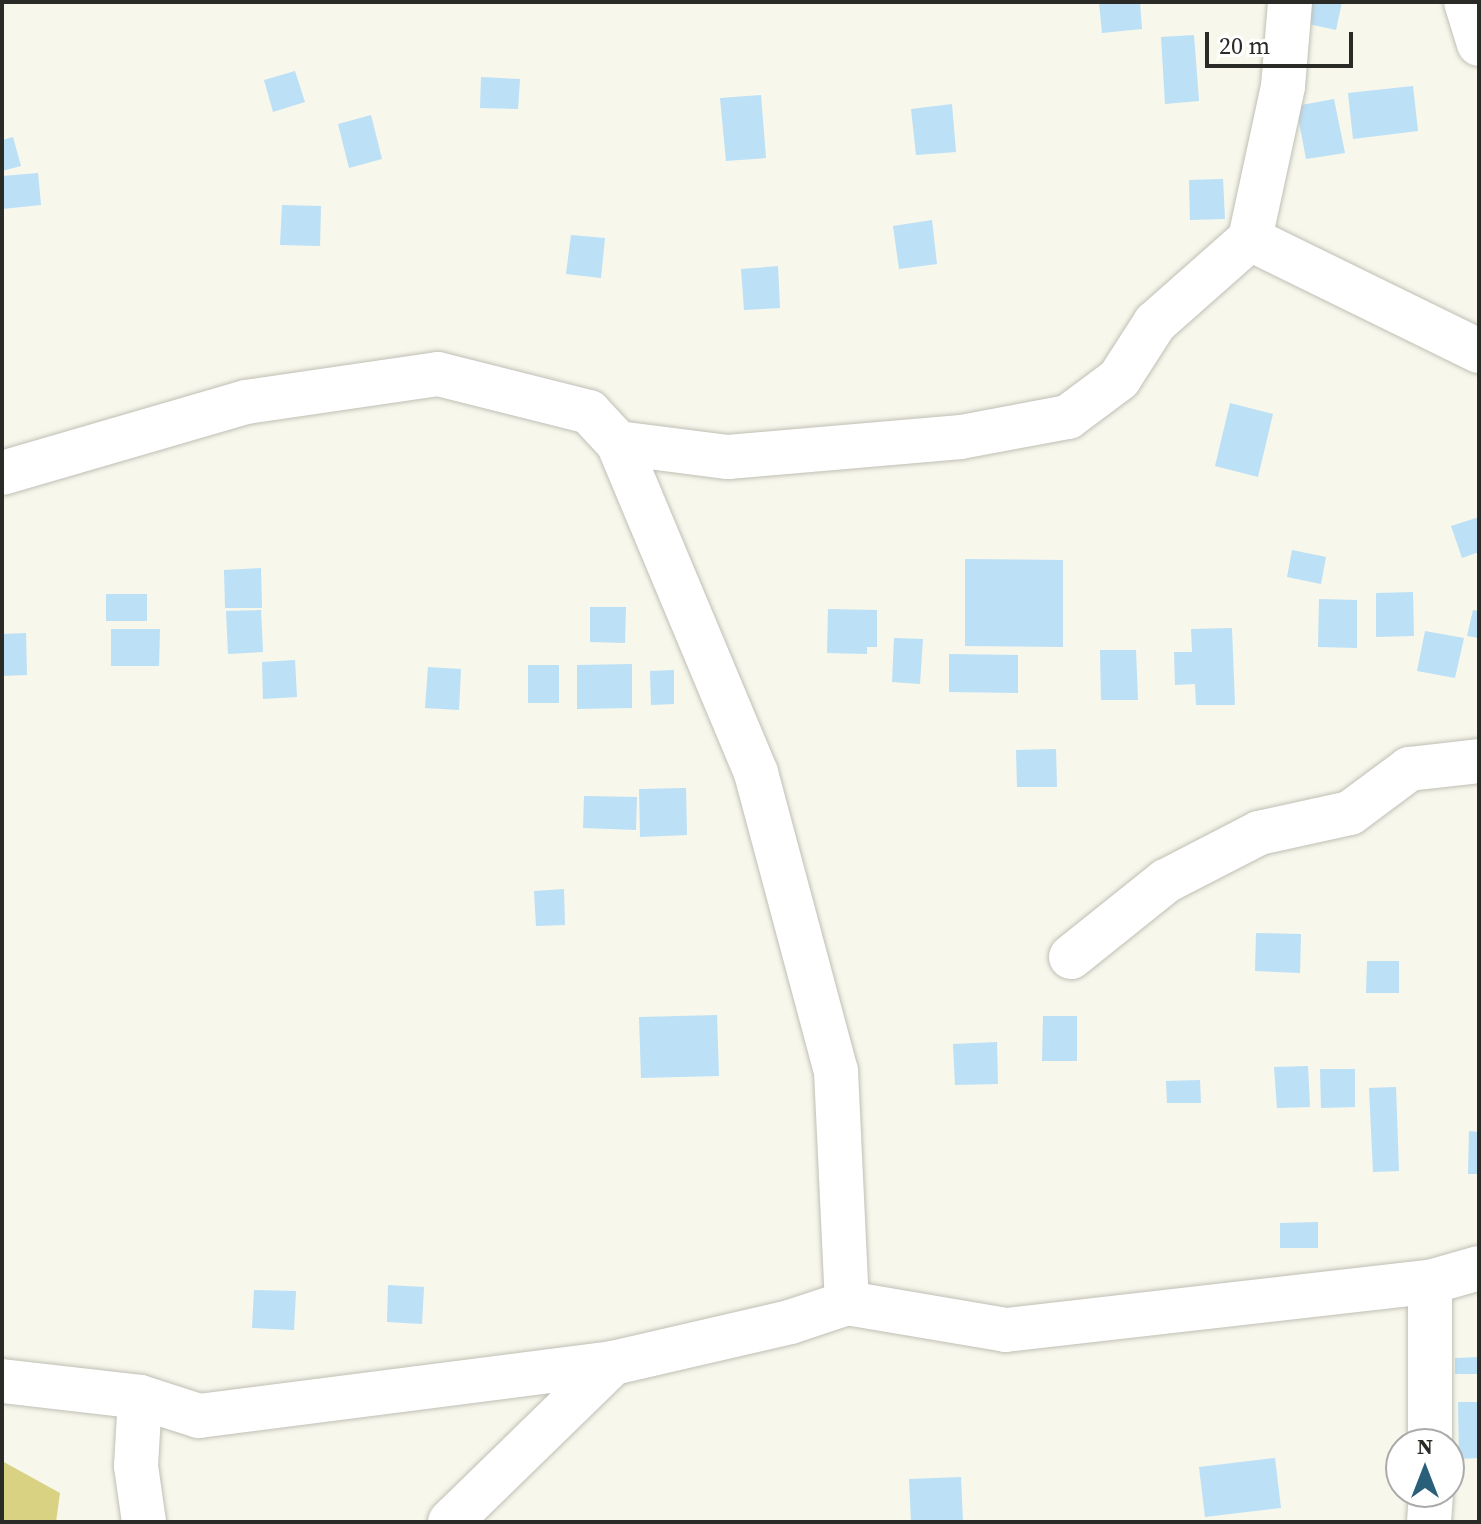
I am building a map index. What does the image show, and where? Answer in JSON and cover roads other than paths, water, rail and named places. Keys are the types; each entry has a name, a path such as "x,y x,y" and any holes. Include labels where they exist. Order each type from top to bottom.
{"street":[{"path":"618,443 728,457 961,437 1068,417 1119,379 1155,323 1250,239 1283,86 1290,2"},
{"path":"1466,2 1479,44"},
{"path":"1250,239 1479,351"},
{"path":"2,473 246,402 438,374 589,412 618,443 756,773 836,1071 847,1303"},
{"path":"1071,957 1166,881 1259,833 1350,813 1409,769 1479,761"},
{"path":"2,1381 140,1397 199,1416 613,1363 790,1322 847,1303 1006,1330 1430,1282 1479,1268"},
{"path":"1430,1282 1430,1428"},
{"path":"450,1522 613,1363"},
{"path":"140,1397 136,1466 144,1522"}]}
